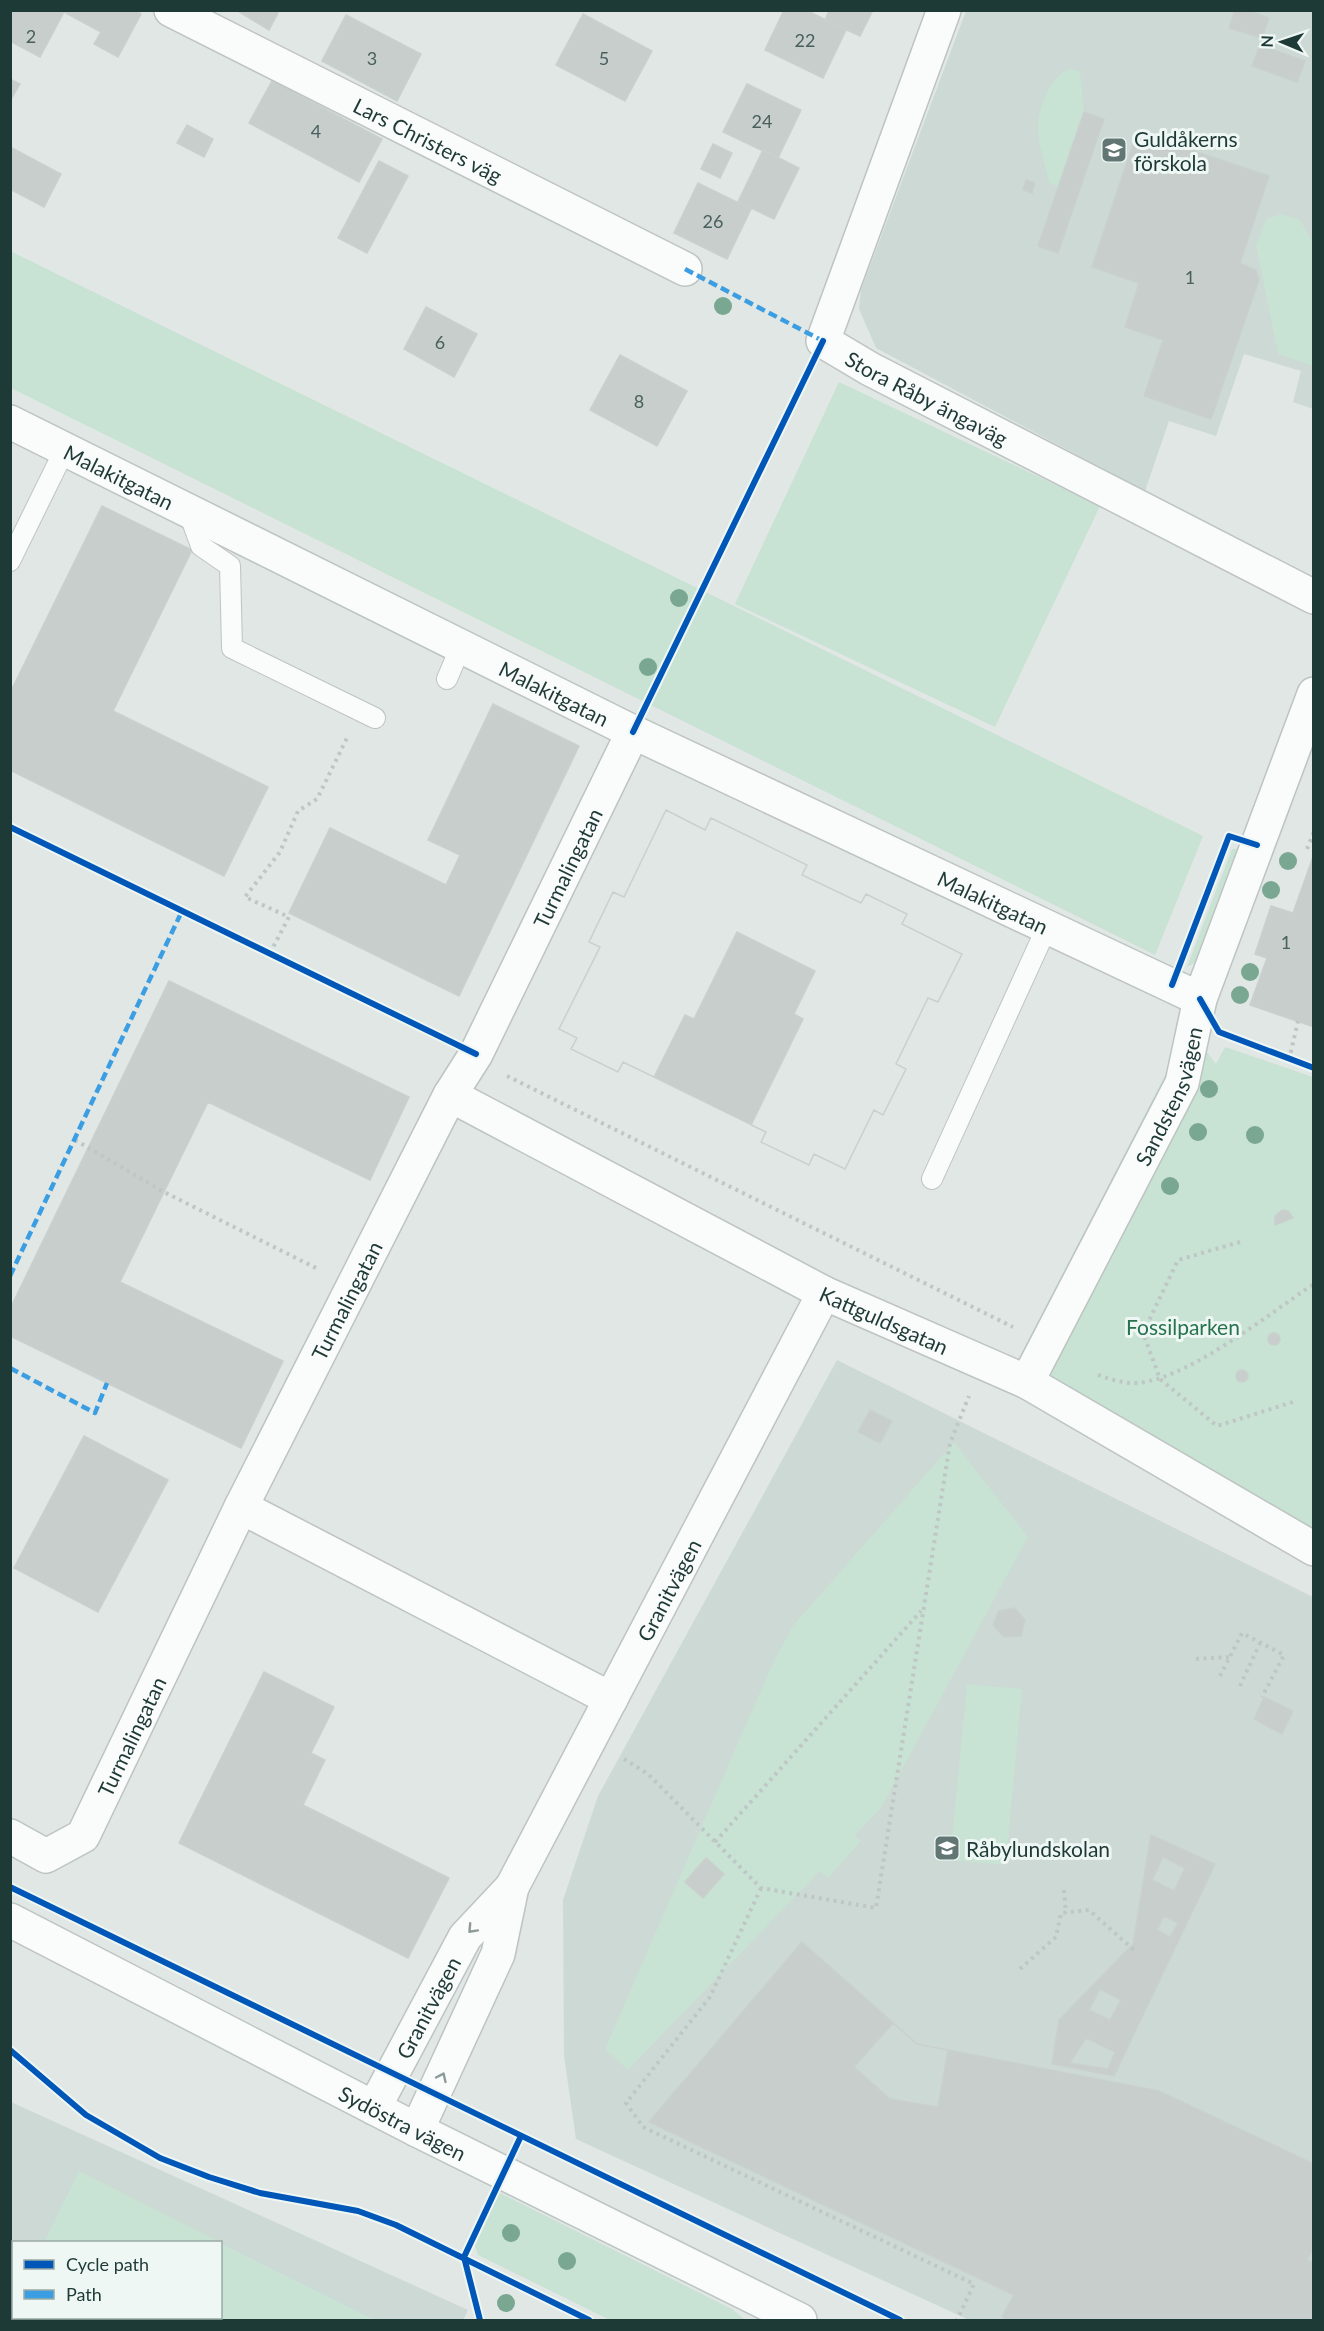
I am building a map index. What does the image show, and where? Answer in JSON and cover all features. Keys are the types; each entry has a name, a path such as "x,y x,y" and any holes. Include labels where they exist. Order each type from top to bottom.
{"street":[{"name":"Lars Christers väg","path":"171,10 685,269"},
{"name":"Stora Råby ängaväg","path":"944,10 823,341 870,369 1314,597"},
{"name":"Malakitgatan","path":"10,422 633,732 1200,999"},
{"name":"Sandstensvägen","path":"1027,1382 1034,1340 1182,1083 1200,999 1314,694"},
{"name":"Turmalingatan","path":"10,1836 46,1856 83,1836 241,1507 450,1095 476,1054 633,732"},
{"name":"Kattguldsgatan","path":"450,1095 824,1293 1027,1382 1314,1549"},
{"name":"Granitvägen","path":"417,2130 498,1954 513,1887 824,1293"},
{"path":"241,1507 611,1698"},
{"name":"Granitvägen","path":"374,2108 465,1937 513,1887"},
{"name":"Sydöstra vägen","path":"10,1920 417,2130 800,2320"}],"lane":[{"path":"10,561 65,449"},
{"path":"188,510 201,546 230,566 232,648 367,715"},
{"path":"447,679 461,646"},
{"path":"932,1179 1047,927"}],"path":[{"path":"270,953 289,916 245,897 280,852 298,811 317,799 367,715"},
{"path":"1307,849 1314,832"},
{"path":"260,949 280,958"},
{"path":"1289,1060 1298,1021"},
{"path":"476,1054 479,1062 1034,1340 1099,1376 1130,1383 1160,1379 1214,1352 1314,1284"},
{"path":"1279,1056 1297,1063"},
{"path":"75,1140 164,1192 322,1271"},
{"path":"1240,1242 1179,1260 1143,1333 1160,1379 1217,1426 1293,1402"},
{"path":"590,1737 648,1774 761,1888 876,1908 921,1610 950,1443 970,1392"},
{"path":"715,1842 921,1610"},
{"path":"1220,1676 1242,1633 1284,1655 1262,1697"},
{"path":"1240,1686 1260,1643"},
{"path":"1196,1659 1229,1657"},
{"path":"761,1888 710,1997 626,2103 643,2127 974,2284 957,2320"},
{"path":"1064,1890 1066,1913"},
{"path":"1020,1969 1056,1937 1061,1913 1089,1910 1135,1951"}],"shaded area":[{"name":"Guldåkerns förskola","path":"966,11 1313,11 1313,409 1293,402 1301,371 1244,354 1216,436 1169,421 1145,491 876,348 859,309 861,290"},
{"name":"Råbylundskolan","path":"837,1360 1313,1597 1313,2320 969,2320 576,2139 564,2056 563,1900 598,1796"},
{"path":"11,2102 468,2310 463,2320 11,2320"}],"green space":[{"path":"1070,69 1080,71 1089,163 1078,195 1049,183 1038,129 1041,107 1048,91 1057,77"},
{"path":"1281,214 1300,220 1313,242 1313,366 1278,354 1256,245 1266,219"},
{"path":"10,251 1203,836 1155,955 11,388"},
{"path":"839,382 1100,506 995,727 735,604"},
{"path":"1232,849 1239,849 1199,960 1187,967"},
{"name":"Fossilparken","path":"1189,1029 1216,1064 1225,1047 1313,1077 1313,1530 1003,1389"},
{"path":"954,1442 1028,1537 881,1808 855,1835 861,1841 828,1878 820,1871 628,2070 605,2049 770,1669 792,1627"},
{"path":"967,1684 1022,1689 1006,1865 950,1860"},
{"path":"79,2171 218,2241 44,2241"},
{"path":"498,2192 732,2309 745,2320 610,2320 478,2255 474,2243"},
{"path":"222,2244 375,2320 11,2320 12,2312 12,2319 222,2319"}],"building":[{"path":"10,10 135,10 141,14 118,57 94,44 101,32 64,12 40,57 10,41"},
{"path":"236,10 274,10 278,13 269,30"},
{"path":"784,10 806,10 846,30 823,78 765,50"},
{"path":"829,10 873,10 860,36 825,20"},
{"path":"1235,10 1246,10 1269,18 1262,38 1229,28"},
{"path":"583,14 652,51 625,101 556,65"},
{"path":"346,15 421,54 397,101 322,61"},
{"path":"1260,45 1305,61 1297,82 1252,66"},
{"path":"10,79 20,84 10,101"},
{"path":"272,81 382,139 359,182 249,123"},
{"path":"747,84 801,110 778,158 723,132"},
{"path":"1084,112 1104,119 1058,253 1038,246"},
{"path":"187,125 213,139 204,157 177,143"},
{"path":"1137,132 1269,176 1240,263 1256,270 1259,280 1211,419 1144,396 1163,340 1125,327 1139,283 1092,267"},
{"path":"713,144 732,153 720,178 701,169"},
{"path":"10,147 61,174 44,207 10,189"},
{"path":"763,150 799,168 774,219 738,202"},
{"path":"379,161 408,176 367,253 338,238"},
{"path":"1026,180 1035,183 1032,193 1023,190"},
{"path":"698,183 751,209 727,259 674,233"},
{"path":"426,307 477,334 454,377 404,349"},
{"path":"620,355 687,391 657,446 590,410"},
{"path":"102,506 192,550 113,711 268,787 224,876 10,770 10,693"},
{"path":"493,704 579,746 459,996 289,913 330,828 446,885 460,855 428,840"},
{"path":"666,810 705,830 711,818 807,865 802,875 861,903 866,894 907,914 902,924 962,954 938,1002 928,998 896,1064 906,1069 883,1115 874,1110 845,1169 814,1154 809,1165 761,1142 766,1132 654,1077 623,1062 618,1072 571,1049 577,1038 559,1029 600,947 589,942 613,892 624,897"},
{"path":"666,810 705,830 711,818 807,865 802,875 861,903 866,894 907,914 902,924 962,954 938,1002 928,998 896,1064 906,1069 883,1115 874,1110 845,1169 814,1154 809,1165 761,1142 766,1132 751,1125 803,1019 794,1014 815,971 737,932 694,1019 685,1015 654,1077 623,1062 618,1072 571,1049 577,1038 559,1029 600,947 589,942 613,892 624,897"},
{"path":"1314,854 1314,1027 1250,1005 1267,958 1255,954 1271,906 1293,913"},
{"path":"169,981 409,1097 370,1180 208,1102 120,1282 283,1361 241,1448 10,1336 10,1309"},
{"path":"1282,1210 1288,1211 1293,1218 1275,1225 1275,1216"},
{"path":"1276,1333 1280,1339 1276,1345 1272,1345 1268,1337"},
{"path":"1242,1370 1248,1376 1242,1382 1236,1376"},
{"path":"870,1410 892,1421 880,1443 858,1432"},
{"path":"84,1436 168,1480 98,1612 14,1568"},
{"path":"1015,1608 1025,1620 1021,1636 1004,1637 993,1625 999,1611"},
{"path":"264,1672 334,1707 311,1753 325,1760 303,1805 449,1878 408,1958 179,1843"},
{"path":"1264,1697 1293,1711 1282,1734 1254,1719"},
{"path":"1151,1835 1215,1864 1114,2076 1052,2064 1059,2020 1133,1944","holes":["1163,1857 1185,1868 1174,1891 1152,1880","1164,1916 1178,1923 1170,1937 1157,1930","1100,1989 1121,2000 1110,2020 1089,2010","1086,2038 1115,2052 1108,2069 1070,2063"]},
{"path":"706,1858 724,1874 703,1898 685,1882"},
{"path":"802,1942 917,2044 1159,2091 1314,2164 1314,2246 1307,2260 1314,2263 1314,2320 1009,2320 1002,2317 1014,2295 649,2122"},
{"path":"893,2023 917,2044 948,2050 938,2107 890,2099 854,2067"}],"marked path":[{"path":"685,269 823,341 821,344"},
{"path":"10,1276 182,911"},
{"path":"10,1368 95,1413 107,1383"}],"cycle path":[{"path":"633,732 823,341"},
{"path":"10,827 476,1054"},
{"path":"1172,985 1229,836 1257,845"},
{"path":"1200,999 1219,1032 1314,1068"},
{"path":"10,1887 900,2320"},
{"path":"10,2050 86,2115 160,2158 260,2193 358,2211 396,2225 589,2320"},
{"path":"480,2320 464,2257 521,2136"}],"place":[{"name":"Guldåkerns förskola","path":"1114,150"},
{"name":"Råbylundskolan","path":"947,1848"}]}
